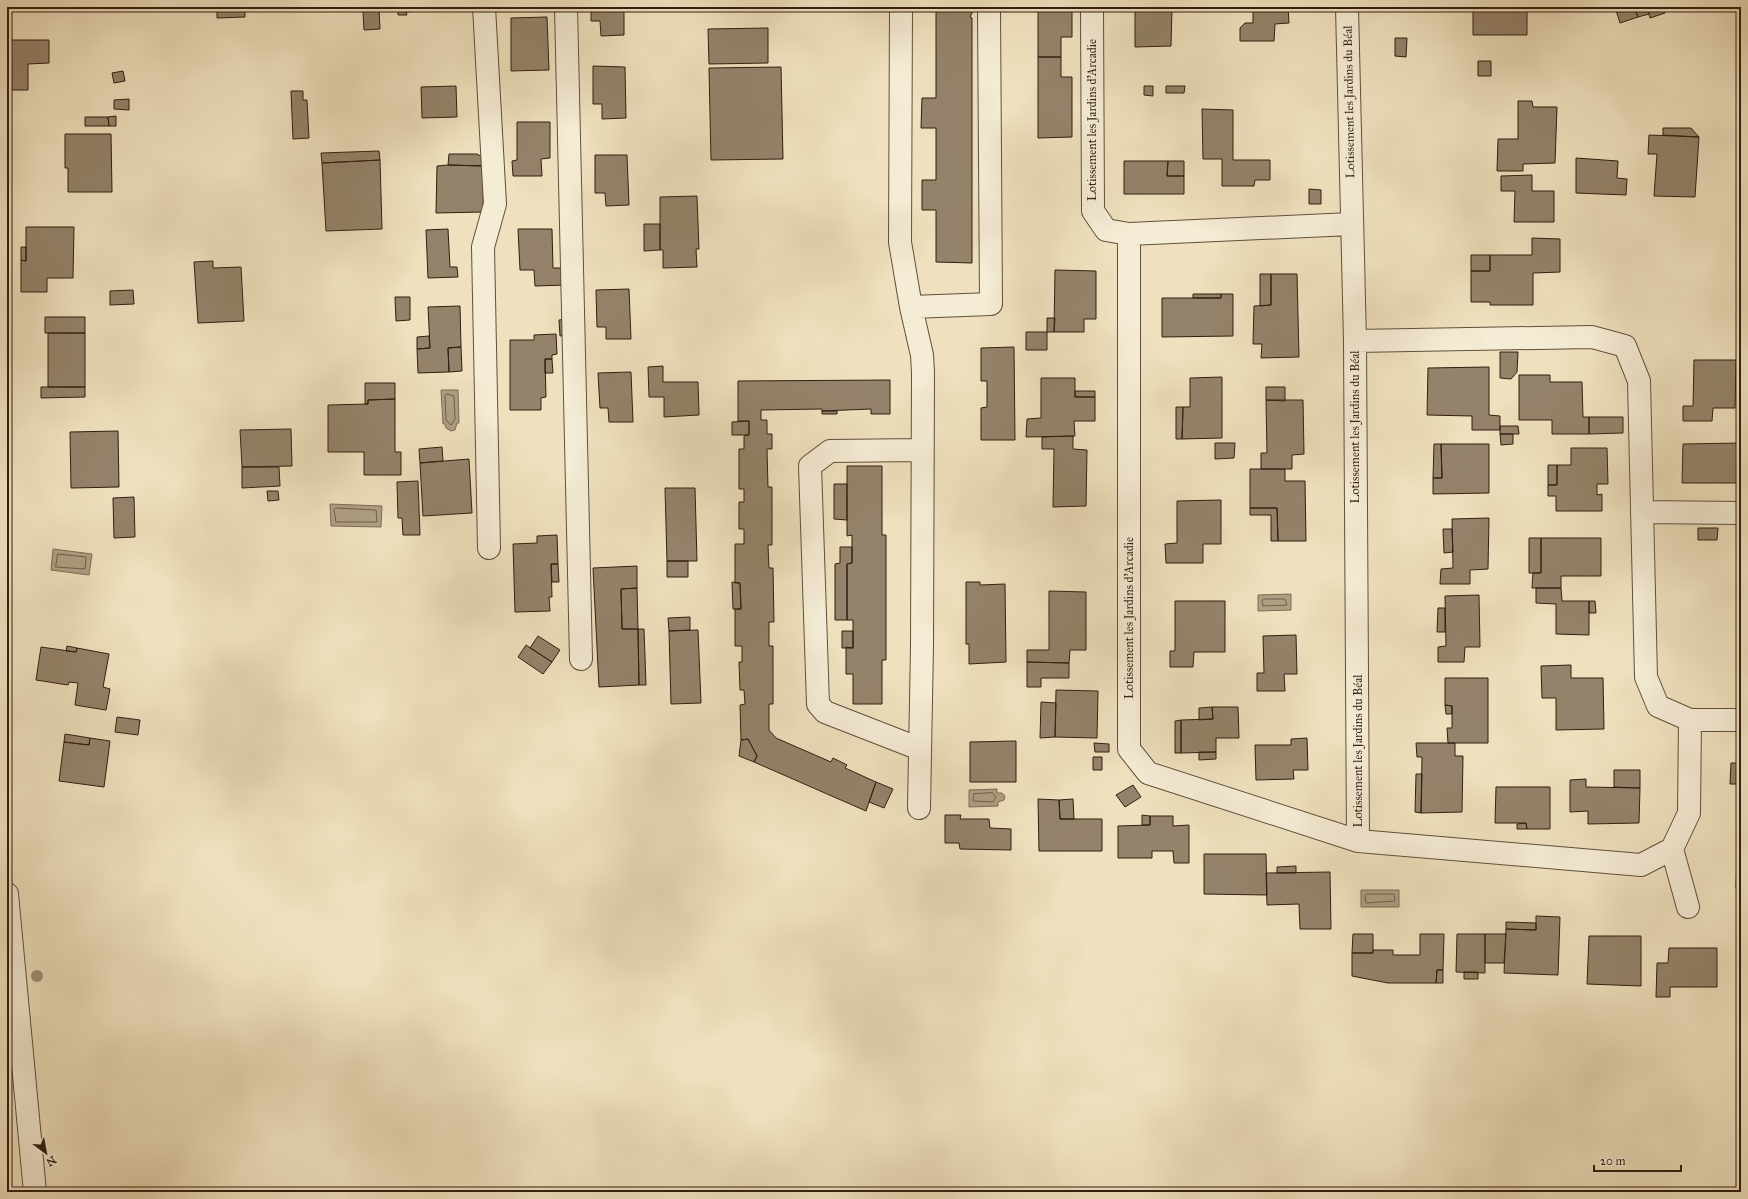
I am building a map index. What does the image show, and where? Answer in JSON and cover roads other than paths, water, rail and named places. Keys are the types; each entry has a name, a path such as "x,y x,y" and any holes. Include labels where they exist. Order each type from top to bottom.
{"street":[{"path":"484,7 495,204 483,247 489,548"},
{"path":"566,7 581,659"},
{"path":"901,7 900,242 911,307 922,355 919,808"},
{"name":"Lotissement les Jardins d'Arcadie","path":"1092,7 1093,211 1106,230 1129,234 1351,224"},
{"name":"Lotissement les Jardins du Béal","path":"1347,7 1355,341 1358,841 1641,865 1672,848"},
{"path":"911,307 991,304 989,10"},
{"name":"Lotissement les Jardins d'Arcadie","path":"1129,234 1129,749 1148,773 1358,841"},
{"name":"Lotissement les Jardins du Béal","path":"1355,341 1592,336 1625,346 1639,380 1646,677 1658,706 1690,720 1741,720"},
{"path":"920,749 825,712 818,704 810,466 830,451 922,450"},
{"path":"1642,512 1741,513"},
{"path":"1688,907 1672,848 1689,813 1690,720"},
{"path":"7,894 35,1192"}],"water":[{"path":"441,390 458,390 459,423 457,423 455,430 451,431 446,428 445,424 443,424"},
{"path":"330,504 382,506 381,527 331,526"},
{"path":"53,549 92,554 89,575 51,570"},
{"path":"1291,594 1291,610 1258,611 1258,595"},
{"path":"997,789 997,793 1002,793 1005,796 1004,800 998,802 998,806 969,807 969,790"},
{"path":"1361,890 1399,890 1399,907 1361,907"}]}
